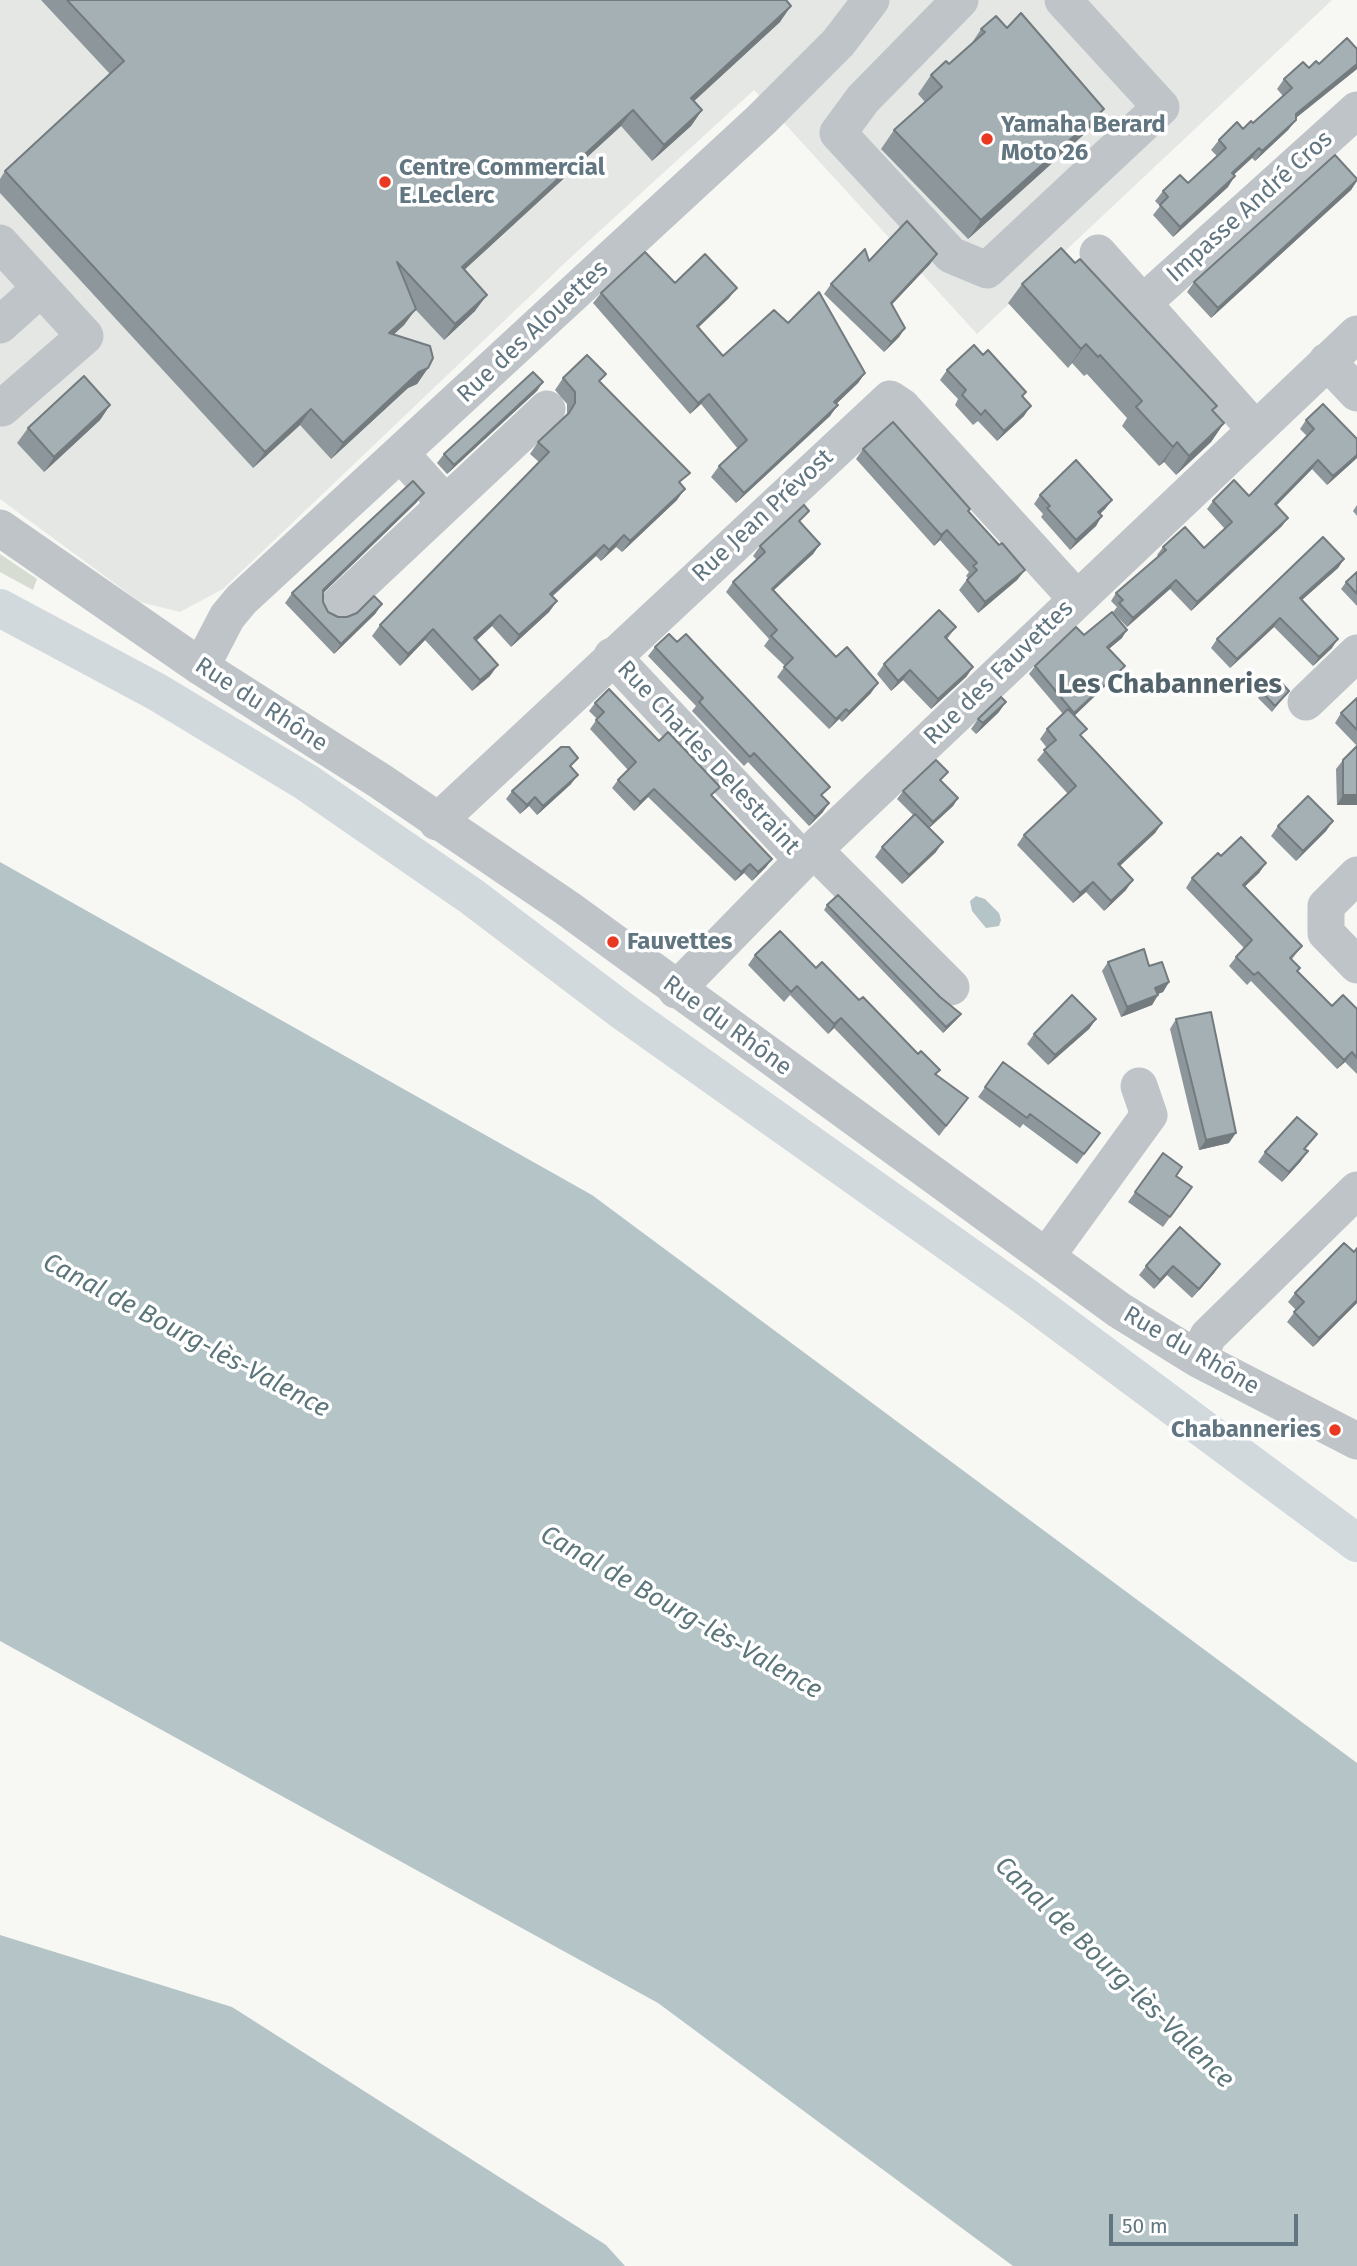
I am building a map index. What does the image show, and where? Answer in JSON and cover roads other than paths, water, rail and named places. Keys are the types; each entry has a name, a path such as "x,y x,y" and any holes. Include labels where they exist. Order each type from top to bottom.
{"main road":[{"path":"0,608 158,692 317,790 471,896 624,1012 1023,1295 1357,1543"}],"street":[{"name":"Rue des Alouettes","path":"201,667 227,617 241,600 761,120 838,43 871,0"},
{"path":"960,0 863,99 838,133 951,255 987,270 1161,107 1063,0"},
{"name":"Impasse André Cros","path":"1143,303 1357,110"},
{"path":"1,246 85,336 2,408"},
{"path":"1098,253 1255,429"},
{"path":"0,325 41,288"},
{"name":"Rue des Fauvettes","path":"676,990 809,855 1357,334"},
{"path":"1327,361 1357,393"},
{"name":"Rue Jean Prévost","path":"438,822 612,656 890,399 902,407 1077,599"},
{"path":"336,607 547,409"},
{"path":"401,454 445,503"},
{"name":"Rue du Rhône","path":"0,528 201,667 380,781 567,908 676,990 1119,1310 1198,1359 1357,1441"},
{"path":"1306,702 1357,653"},
{"name":"Rue Charles Delestraint","path":"612,656 809,855 951,988"},
{"path":"1357,875 1326,906 1326,933 1357,965"},
{"path":"1046,1257 1149,1115 1139,1086"},
{"path":"1198,1359 1208,1336 1357,1190"}],"water":[{"name":"Canal de Bourg-lès-Valence","path":"0,862 592,1195 1357,1763 1357,2266 1013,2266 658,2003 0,1641"},
{"path":"976,896 985,899 999,913 999,926 986,928 972,911 970,901"},
{"path":"0,1935 232,2007 606,2245 625,2266 0,2266"}],"place":[{"name":"Yamaha Berard Moto 26","path":"987,139"},
{"name":"Centre Commercial E.Leclerc","path":"385,182"},
{"name":"Fauvettes","path":"613,942"},
{"name":"Chabanneries","path":"1335,1430"}],"district":[{"name":"Les Chabanneries","path":"1170,685"}]}
